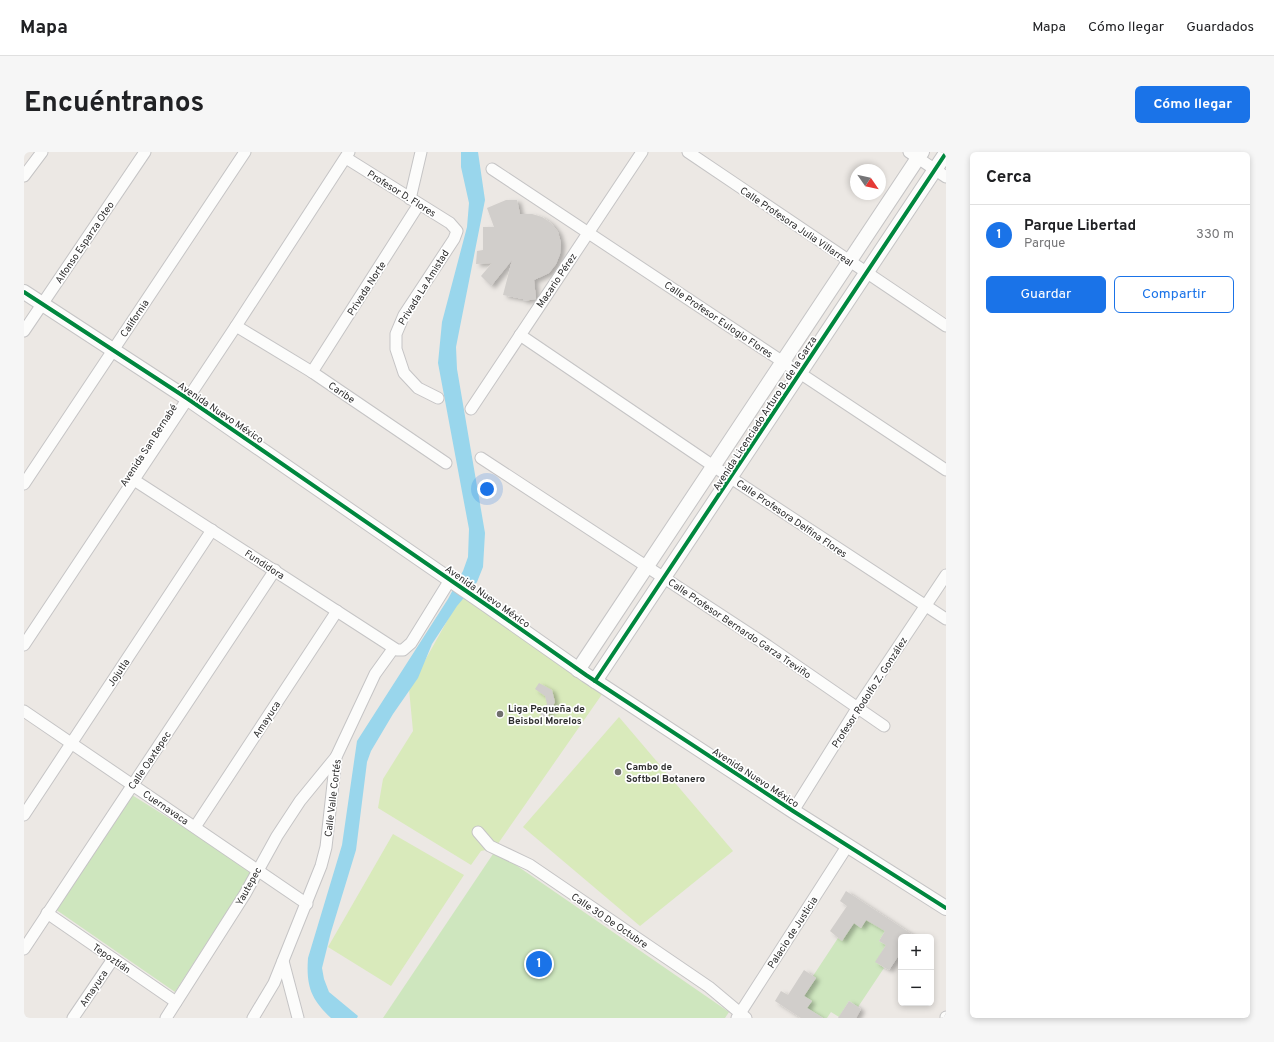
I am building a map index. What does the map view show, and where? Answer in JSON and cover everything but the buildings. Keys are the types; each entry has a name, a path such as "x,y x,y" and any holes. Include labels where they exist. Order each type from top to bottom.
{"street":[{"path":"25,174 42,152"},
{"name":"Alfonso Esparza Oteo","path":"24,331 144,152"},
{"name":"California","path":"24,484 245,152"},
{"name":"Privada Norte","path":"312,372 415,202 421,152"},
{"name":"Macario Pérez","path":"471,409 642,152"},
{"name":"Calle Profesora Julia Villarreal","path":"688,152 946,326"},
{"name":"Avenida Licenciado Arturo B. de la Garza","path":"595,681 731,478 866,272 940,174 946,153"},
{"path":"916,154 940,174"},
{"name":"Avenida Licenciado Arturo B. de la Garza","path":"578,670 850,261 916,154"},
{"name":"Profesor D. Flores","path":"348,155 415,202 450,223 457,231"},
{"name":"Avenida San Bernabé","path":"24,645 348,155"},
{"name":"Calle Profesor Eulogio Flores","path":"492,169 946,470"},
{"name":"Privada La Amistad","path":"438,398 418,388 404,373 396,349 396,334 404,315 454,239 457,231"},
{"name":"Avenida Nuevo México","path":"24,292 188,399 578,670 793,811 946,908"},
{"name":"Caribe","path":"236,326 312,372 446,462"},
{"name":"Calle Profesora Delfina Flores","path":"520,335 731,478 946,619"},
{"name":"Calle Profesor Bernardo Garza Treviño","path":"481,458 858,707 884,726"},
{"name":"Fundidora","path":"134,480 275,570 393,649"},
{"name":"Jojutla","path":"24,814 212,530"},
{"name":"Calle Oaxtepec","path":"24,950 132,784 275,570"},
{"name":"Profesor Rodolfo Z. González","path":"793,811 858,707 946,575"},
{"path":"393,649 401,651 408,646 452,581"},
{"name":"Amayuca","path":"195,827 337,611"},
{"name":"Calle Valle Cortés","path":"253,1018 274,983 308,904 321,866 326,847 336,758 375,674 393,649"},
{"name":"Cuernavaca","path":"24,712 258,868 308,904"},
{"name":"Yautepec","path":"166,1018 244,894 258,868 300,801 336,758"},
{"name":"Calle 30 De Octubre","path":"478,832 490,846 530,865 709,987 741,1016"},
{"name":"Palacio de Justicia","path":"741,1016 848,845"},
{"name":"Tepoztlán","path":"48,913 176,1002"},
{"name":"Amayuca","path":"73,1018 113,959"},
{"path":"283,961 298,1018"}],"green space":[{"name":"Liga Pequeña de Beisbol Morelos","path":"461,596 605,690 495,848 481,851 471,865 378,808 383,779 413,731 409,689"},
{"name":"Cambo de Softbol Botanero","path":"619,717 733,851 640,926 523,827"},
{"path":"132,795 253,871 175,992 55,909"},
{"path":"393,834 464,875 391,986 328,947"},
{"path":"493,854 510,861 729,1012 725,1018 383,1018"},
{"path":"867,919 885,931 879,941 886,945 876,962 884,968 858,1007 849,1001 839,1017 831,1012 827,1018 823,1018 807,1008 812,1001 804,996 816,978 813,976 838,938 842,940 854,923 861,928"}],"water":[{"path":"461,152 478,152 485,200 456,347 457,369 485,533 483,567 477,582 457,606 432,644 418,678 393,714 371,751 367,762 356,850 331,932 322,968 329,992 358,1016 357,1018 331,1018 319,1005 311,991 308,977 308,958 342,845 357,741 448,599 463,571 468,557 469,529 438,363 442,322 467,227 469,203 461,167"}],"cycle path":[{"path":"595,681 946,153"},
{"path":"24,292 188,399 586,675 793,811 946,908"}],"place":[{"name":"Liga Pequeña de Beisbol Morelos","path":"500,714"},
{"name":"Cambo de Softbol Botanero","path":"618,772"},
{"name":"Parque Libertad","path":"539,964"}]}
